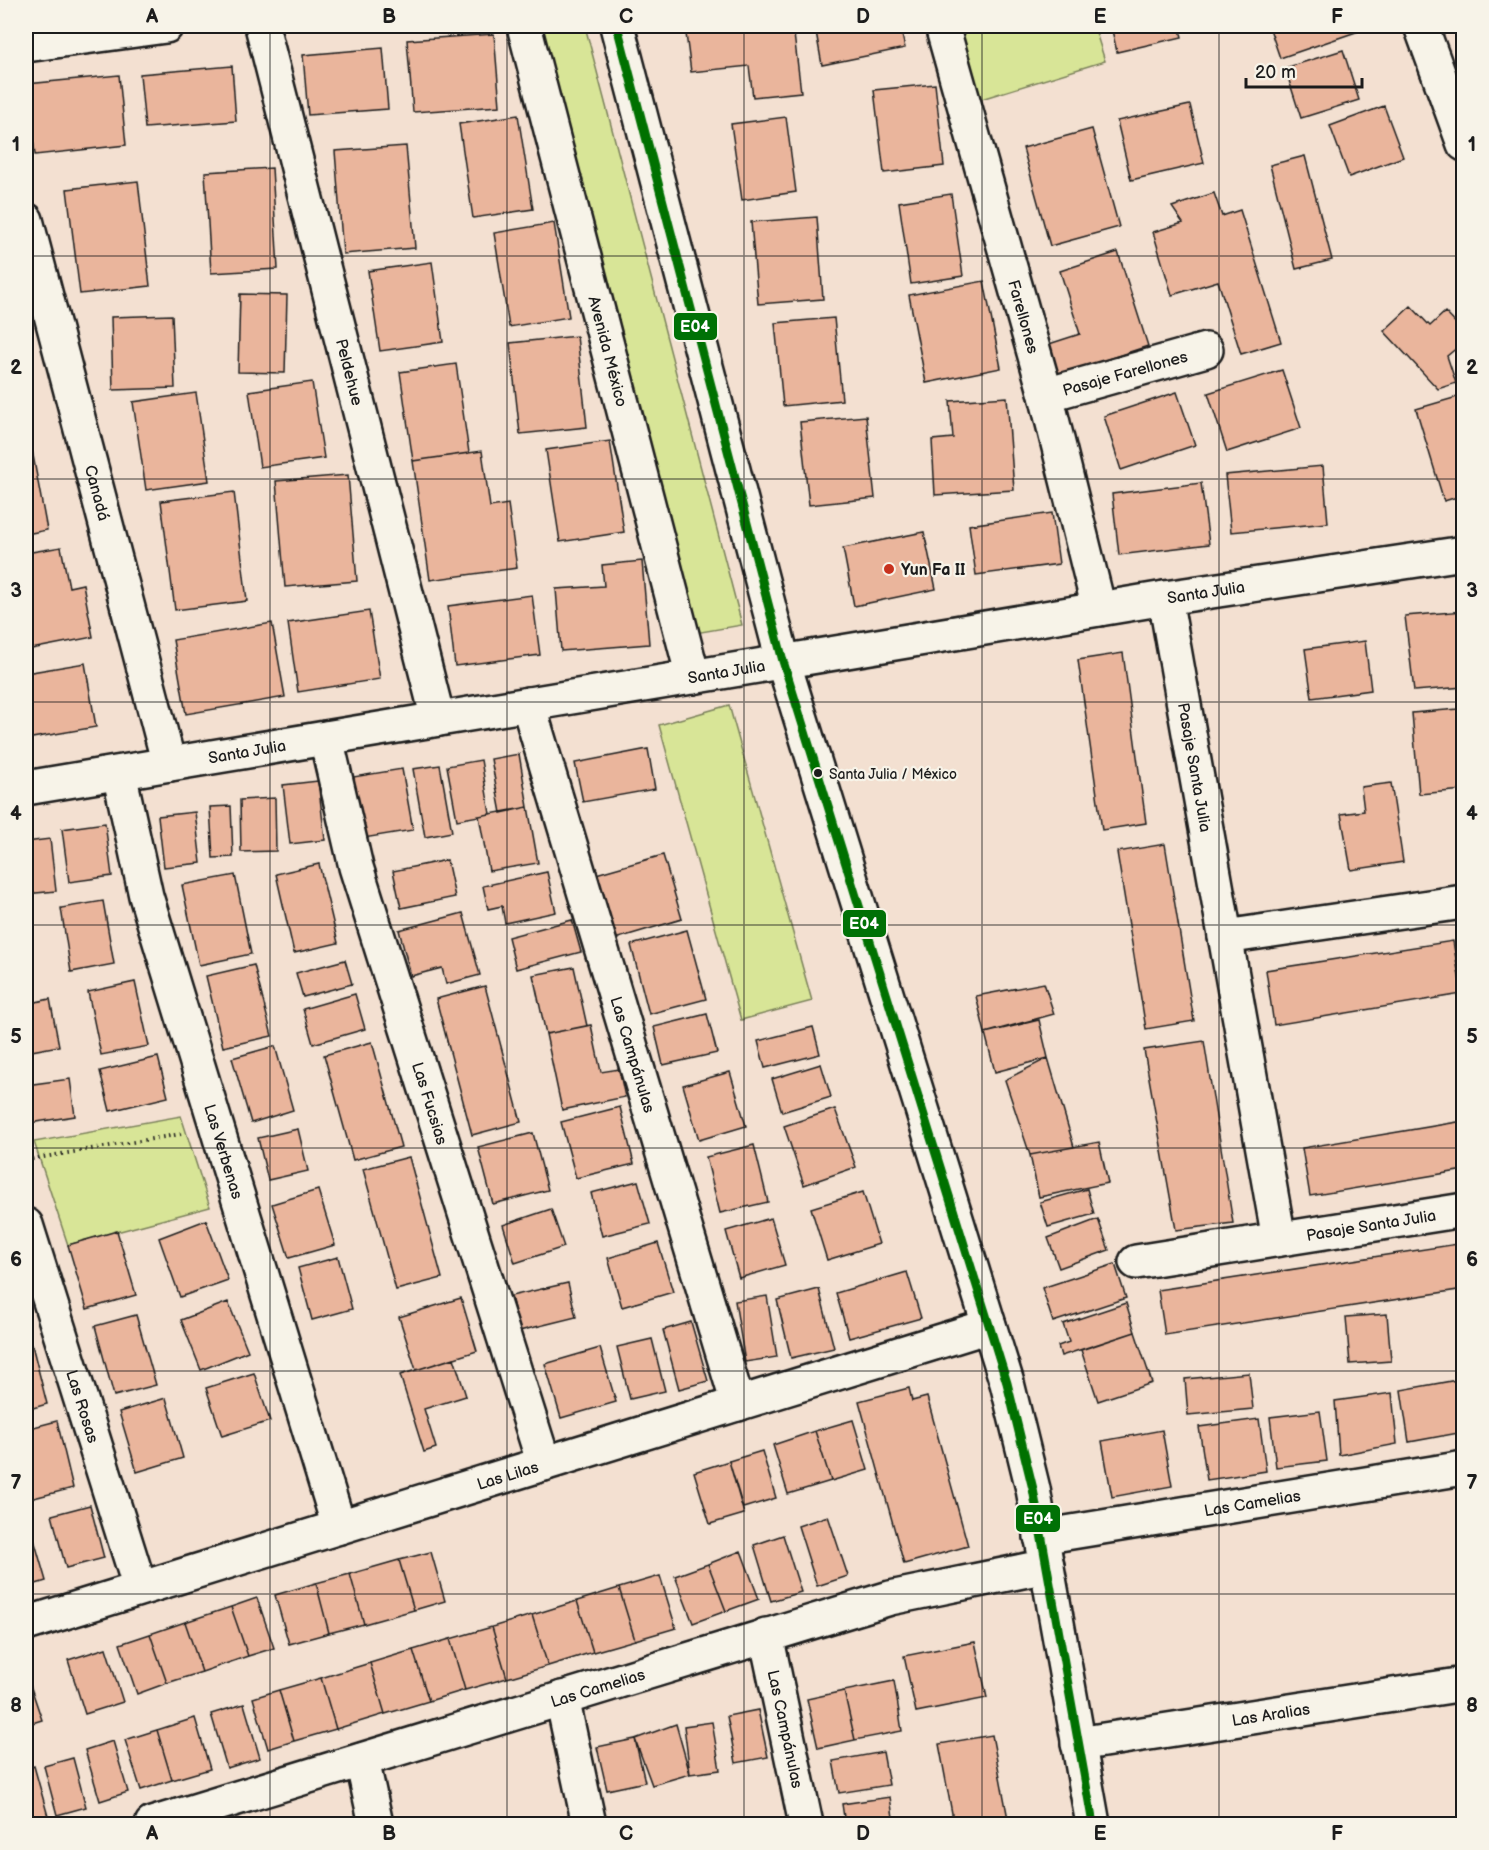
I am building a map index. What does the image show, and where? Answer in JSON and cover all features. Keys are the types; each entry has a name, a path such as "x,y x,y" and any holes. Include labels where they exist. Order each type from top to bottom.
{"street":[{"path":"26,45 166,26"},
{"name":"Peldehue","path":"262,26 438,719"},
{"name":"Avenida México","path":"524,26 693,677"},
{"path":"617,26 783,662 989,1326 1022,1441 1093,1824"},
{"name":"Farellones","path":"942,26 1046,395 1099,609"},
{"path":"1421,26 1464,144"},
{"name":"Canadá","path":"26,220 169,764"},
{"name":"Pasaje Farellones","path":"1046,395 1206,350"},
{"name":"Santa Julia","path":"26,788 1165,597 1464,553"},
{"name":"Pasaje Santa Julia","path":"1165,597 1279,1239"},
{"name":"Las Campánulas","path":"528,704 738,1404"},
{"name":"Las Fucsias","path":"326,738 356,867 544,1464"},
{"name":"Las Verbenas","path":"118,772 146,896 339,1527"},
{"path":"1225,937 1463,902"},
{"name":"Pasaje Santa Julia","path":"1136,1262 1464,1210"},
{"name":"Las Rosas","path":"26,1225 140,1588"},
{"name":"Las Lilas","path":"26,1624 989,1326"},
{"name":"Las Camelias","path":"156,1824 765,1635 1044,1552 1464,1468"},
{"name":"Las Campánulas","path":"765,1635 806,1824"},
{"name":"Las Aralias","path":"1078,1744 1464,1684"},
{"path":"562,1698 589,1824"},
{"path":"362,1760 376,1824"}],"path":[{"path":"26,1160 217,1128"}],"green space":[{"path":"526,26 585,26 742,625 684,635"},
{"path":"957,26 1094,26 1105,61 978,100"},
{"path":"729,705 812,1001 741,1020 659,725"},
{"path":"181,1116 210,1207 68,1245 34,1142"}],"building":[{"path":"685,26 793,26 801,92 753,97 749,66 691,72"},
{"path":"815,26 900,26 905,48 822,65"},
{"path":"1111,26 1179,26 1182,37 1117,52"},
{"path":"1269,26 1357,26 1359,31 1280,58"},
{"path":"494,34 500,106 413,112 407,40"},
{"path":"383,48 388,109 308,115 303,55"},
{"path":"1343,50 1359,100 1301,118 1285,68"},
{"path":"232,66 236,121 145,128 140,74"},
{"path":"119,75 126,145 35,155 27,84"},
{"path":"935,84 944,166 884,173 874,90"},
{"path":"1190,105 1204,163 1131,180 1117,121"},
{"path":"1384,106 1403,157 1349,177 1330,126"},
{"path":"518,115 533,209 473,218 459,124"},
{"path":"786,117 796,192 742,200 731,124"},
{"path":"1092,129 1119,227 1050,246 1023,148"},
{"path":"406,146 415,248 343,254 335,151"},
{"path":"1305,156 1332,260 1296,269 1270,165"},
{"path":"272,168 278,269 211,273 205,172"},
{"path":"138,181 150,286 80,294 67,189"},
{"path":"1214,193 1222,216 1240,210 1281,342 1241,354 1218,281 1172,295 1153,232 1183,223 1172,207"},
{"path":"951,194 963,276 911,284 899,202"},
{"path":"817,217 823,299 758,304 751,222"},
{"path":"554,223 569,317 509,327 494,233"},
{"path":"1118,252 1148,346 1059,375 1049,344 1080,334 1060,271"},
{"path":"432,262 443,342 380,351 368,271"},
{"path":"984,281 1001,368 926,383 909,295"},
{"path":"240,294 287,295 285,373 238,372"},
{"path":"1411,306 1430,326 1445,312 1464,332 1464,342 1447,356 1456,383 1438,389 1384,331"},
{"path":"172,315 175,388 113,390 111,317"},
{"path":"834,318 842,400 783,406 775,323"},
{"path":"577,336 587,427 520,434 510,343"},
{"path":"456,364 469,453 413,461 400,372"},
{"path":"1282,370 1301,428 1227,452 1208,393"},
{"path":"312,382 324,458 260,467 249,391"},
{"path":"1177,392 1195,445 1121,470 1104,416"},
{"path":"196,393 209,481 146,490 133,402"},
{"path":"1464,395 1464,495 1444,501 1416,409"},
{"path":"1007,397 1014,490 935,495 932,440 953,438 950,401"},
{"path":"866,416 875,498 809,505 800,422"},
{"path":"29,434 47,530 26,534 26,435"},
{"path":"610,441 624,532 560,542 546,450"},
{"path":"482,451 490,507 508,504 517,568 430,580 413,461"},
{"path":"1323,466 1328,523 1231,532 1225,475"},
{"path":"348,475 357,581 285,587 276,481"},
{"path":"1201,483 1209,544 1119,555 1112,494"},
{"path":"234,492 247,601 175,610 161,501"},
{"path":"1052,513 1059,564 976,575 969,525"},
{"name":"Yun Fa II","path":"924,532 936,589 854,606 843,548"},
{"path":"61,547 69,587 83,584 93,637 26,650 26,553"},
{"path":"642,561 649,644 561,651 556,589 604,586 602,565"},
{"path":"532,595 540,655 455,666 448,606"},
{"path":"369,611 380,679 298,692 288,623"},
{"path":"1464,611 1464,687 1414,691 1405,616"},
{"path":"272,623 285,697 186,714 173,640"},
{"path":"1365,641 1371,690 1312,698 1305,649"},
{"path":"1123,653 1146,823 1102,830 1078,660"},
{"path":"85,663 96,727 26,739 26,673"},
{"path":"1464,708 1464,736 1458,709"},
{"path":"1458,709 1464,790 1419,794 1412,713"},
{"path":"648,749 655,789 583,802 575,763"},
{"path":"519,754 528,807 501,813 491,759"},
{"path":"481,760 490,814 457,820 447,766"},
{"path":"440,765 452,832 425,837 413,769"},
{"path":"402,769 413,830 364,838 353,777"},
{"path":"318,781 325,840 290,844 283,785"},
{"path":"1391,783 1403,862 1351,870 1341,814 1364,811 1361,787"},
{"path":"275,798 276,851 241,852 240,800"},
{"path":"231,806 233,857 213,858 210,807"},
{"path":"528,807 538,863 489,871 479,816"},
{"path":"195,812 201,863 164,867 158,816"},
{"path":"105,823 112,876 69,882 62,829"},
{"path":"50,839 56,891 26,894 26,842"},
{"path":"1165,844 1194,1021 1146,1029 1117,852"},
{"path":"663,855 682,919 615,939 596,874"},
{"path":"447,860 455,897 401,908 393,871"},
{"path":"319,864 338,943 294,953 276,874"},
{"path":"547,872 556,912 505,923 502,906 488,909 483,886"},
{"path":"235,875 251,954 199,965 182,885"},
{"path":"103,901 114,964 71,972 61,908"},
{"path":"463,913 480,975 446,984 442,968 411,976 399,930"},
{"path":"572,920 581,952 516,969 508,937"},
{"path":"687,930 706,999 649,1014 631,945"},
{"path":"1453,941 1462,994 1274,1025 1266,970"},
{"path":"26,955 32,982 26,984"},
{"path":"345,960 352,984 303,997 296,973"},
{"path":"254,965 272,1036 223,1047 206,976"},
{"path":"574,967 587,1026 546,1034 533,975"},
{"path":"135,982 149,1046 101,1055 88,992"},
{"path":"1044,983 1054,1014 985,1033 976,996"},
{"path":"485,986 521,1122 472,1135 436,999"},
{"path":"355,994 365,1029 313,1044 303,1009"},
{"path":"50,999 59,1046 26,1052 26,1004"},
{"path":"707,1014 717,1053 663,1065 654,1027"},
{"path":"1039,1020 1048,1058 995,1072 985,1033"},
{"path":"591,1025 601,1072 619,1069 625,1097 562,1110 546,1034"},
{"path":"813,1027 820,1054 765,1068 758,1041"},
{"path":"1204,1041 1233,1223 1176,1230 1144,1050"},
{"path":"372,1042 401,1147 353,1160 324,1055"},
{"path":"275,1046 293,1110 251,1123 232,1058"},
{"path":"158,1057 168,1097 110,1111 100,1071"},
{"path":"1048,1058 1074,1147 1030,1155 1005,1080"},
{"path":"821,1064 831,1097 782,1112 772,1079"},
{"path":"730,1072 746,1126 699,1140 683,1085"},
{"path":"70,1079 75,1116 30,1123 26,1085"},
{"path":"620,1107 634,1164 576,1178 561,1122"},
{"path":"835,1109 856,1167 804,1185 784,1126"},
{"path":"1464,1121 1464,1170 1310,1196 1302,1148"},
{"path":"298,1129 308,1171 268,1180 258,1138"},
{"path":"533,1133 548,1190 493,1204 478,1147"},
{"path":"1099,1142 1108,1183 1039,1197 1030,1155"},
{"path":"754,1145 768,1202 720,1213 706,1157"},
{"path":"409,1157 442,1278 396,1290 363,1169"},
{"path":"638,1181 650,1224 602,1236 591,1193"},
{"path":"1087,1189 1094,1214 1048,1227 1040,1202"},
{"path":"318,1190 335,1245 289,1258 272,1204"},
{"path":"863,1192 879,1244 827,1260 811,1208"},
{"path":"551,1209 564,1247 515,1263 503,1225"},
{"path":"771,1218 785,1265 739,1278 726,1231"},
{"path":"1098,1219 1109,1250 1059,1268 1048,1238"},
{"path":"206,1220 228,1280 180,1297 159,1238"},
{"path":"117,1231 136,1295 87,1309 68,1245"},
{"path":"658,1243 673,1292 622,1307 608,1258"},
{"path":"1464,1243 1464,1289 1165,1335 1158,1290"},
{"path":"338,1257 352,1309 312,1320 298,1268"},
{"path":"1115,1264 1126,1298 1053,1322 1042,1288"},
{"path":"907,1272 921,1318 849,1338 836,1293"},
{"path":"568,1283 576,1317 519,1331 511,1296"},
{"path":"819,1289 834,1348 791,1358 777,1300"},
{"path":"767,1296 777,1357 745,1362 735,1301"},
{"path":"461,1298 477,1351 416,1370 399,1317"},
{"path":"228,1302 248,1351 201,1370 181,1320"},
{"path":"1126,1303 1135,1332 1061,1356 1058,1346 1069,1342 1063,1324"},
{"path":"1387,1314 1391,1361 1350,1364 1346,1317"},
{"path":"136,1315 156,1385 114,1396 95,1326"},
{"path":"691,1322 708,1381 679,1389 663,1330"},
{"path":"1135,1332 1152,1383 1098,1401 1081,1350"},
{"path":"652,1339 665,1391 630,1399 617,1347"},
{"path":"32,1345 47,1404 26,1410 26,1347"},
{"path":"600,1348 616,1402 561,1418 545,1364"},
{"path":"454,1358 466,1396 424,1409 436,1448 424,1452 400,1375"},
{"path":"254,1373 270,1421 222,1436 206,1388"},
{"path":"1249,1373 1253,1409 1188,1415 1185,1379"},
{"path":"1457,1380 1464,1432 1409,1442 1401,1390"},
{"path":"909,1388 912,1401 927,1397 968,1546 904,1564 859,1401"},
{"path":"1392,1393 1397,1444 1339,1455 1335,1401"},
{"path":"166,1398 183,1458 137,1472 119,1412"},
{"path":"1320,1411 1327,1461 1276,1467 1270,1417"},
{"path":"1259,1419 1266,1471 1207,1480 1199,1427"},
{"path":"853,1420 868,1470 831,1481 815,1431"},
{"path":"57,1421 73,1488 26,1500 26,1429"},
{"path":"1162,1430 1172,1486 1112,1497 1102,1441"},
{"path":"815,1431 831,1481 788,1494 773,1445"},
{"path":"762,1451 776,1498 743,1508 729,1461"},
{"path":"729,1461 744,1514 710,1524 694,1472"},
{"path":"90,1505 104,1558 66,1568 52,1515"},
{"path":"828,1516 848,1576 817,1586 798,1526"},
{"path":"31,1529 46,1581 26,1587 26,1530"},
{"path":"783,1535 801,1592 771,1601 754,1545"},
{"path":"741,1551 759,1599 726,1611 708,1564"},
{"path":"431,1552 445,1601 414,1610 399,1560"},
{"path":"399,1560 414,1610 364,1624 350,1574"},
{"path":"708,1564 726,1611 693,1623 675,1576"},
{"path":"350,1574 364,1624 329,1633 316,1583"},
{"path":"660,1576 676,1628 635,1640 619,1588"},
{"path":"316,1583 329,1633 289,1644 275,1595"},
{"path":"619,1588 635,1640 593,1652 577,1601"},
{"path":"257,1598 274,1648 248,1656 231,1607"},
{"path":"577,1601 593,1652 548,1666 532,1615"},
{"path":"231,1607 248,1656 202,1672 185,1622"},
{"path":"532,1615 548,1666 507,1678 492,1627"},
{"path":"185,1622 202,1672 167,1683 150,1634"},
{"path":"492,1627 507,1678 465,1690 450,1639"},
{"path":"150,1634 167,1683 137,1694 120,1644"},
{"path":"450,1639 465,1690 429,1701 413,1650"},
{"path":"975,1642 987,1698 916,1712 904,1656"},
{"path":"106,1648 123,1702 85,1714 68,1660"},
{"path":"413,1650 429,1701 385,1714 370,1663"},
{"path":"370,1663 385,1714 336,1729 321,1678"},
{"path":"26,1673 42,1720 26,1725"},
{"path":"321,1678 336,1729 294,1741 279,1690"},
{"path":"894,1681 902,1731 855,1740 844,1691"},
{"path":"279,1690 294,1741 268,1749 253,1698"},
{"path":"844,1691 855,1740 818,1748 807,1699"},
{"path":"244,1704 260,1758 227,1768 211,1714"},
{"path":"758,1710 768,1757 736,1763 727,1716"},
{"path":"195,1718 210,1769 172,1780 157,1730"},
{"path":"712,1722 720,1770 690,1774 684,1726"},
{"path":"676,1724 690,1774 652,1785 635,1739"},
{"path":"157,1730 172,1780 141,1790 125,1740"},
{"path":"992,1735 1009,1824 954,1824 939,1744"},
{"path":"635,1739 645,1782 607,1790 597,1747"},
{"path":"113,1741 128,1792 100,1801 85,1750"},
{"path":"883,1752 889,1785 839,1793 833,1761"},
{"path":"73,1758 86,1807 57,1815 44,1766"},
{"path":"34,1766 49,1820 26,1824 26,1769"},
{"path":"890,1797 894,1824 845,1824 842,1804"}],"transit line":[{"name":"E04","path":"617,26 783,661 1007,1383 1033,1489 1093,1824"}],"place":[{"name":"Yun Fa II","path":"889,569"},
{"name":"Santa Julia / México","path":"818,773"}]}
